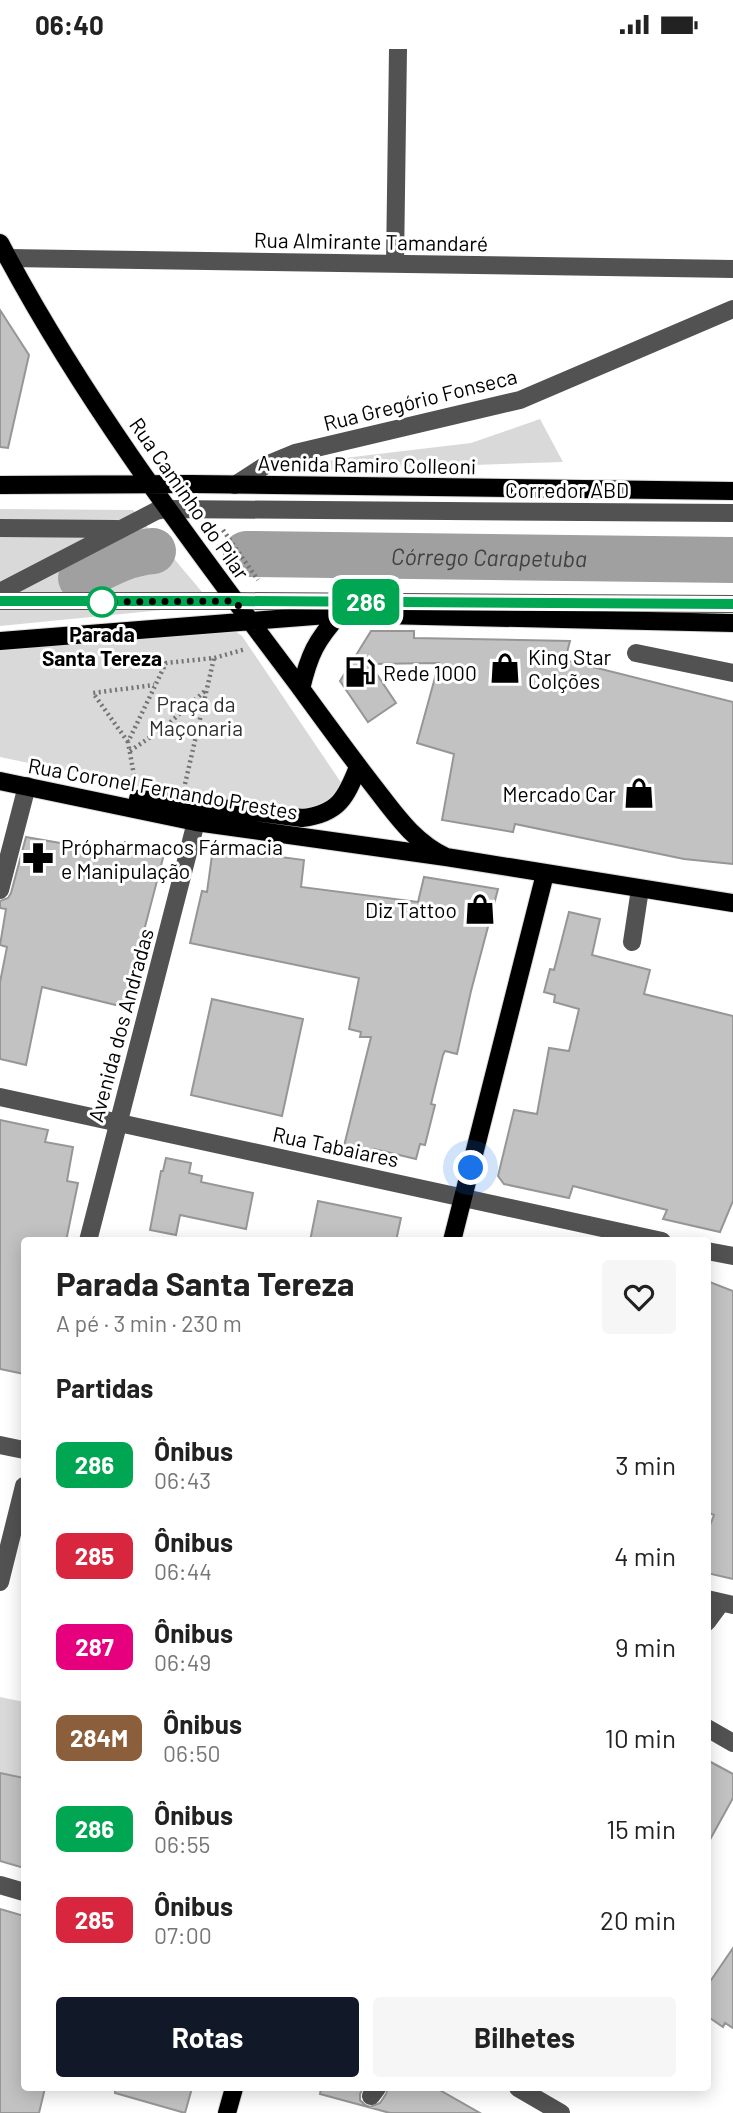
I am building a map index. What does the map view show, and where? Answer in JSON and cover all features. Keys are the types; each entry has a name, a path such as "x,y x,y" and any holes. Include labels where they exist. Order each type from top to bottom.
{"main road":[{"name":"Rua Caminho do Pilar","path":"4,250 32,303 167,509 358,767 408,830 431,850 446,857"},
{"name":"Avenida Ramiro Colleoni","path":"0,485 149,484 733,491"},
{"path":"301,689 306,666 315,645 340,614"},
{"path":"0,641 340,614 733,623"},
{"path":"103,801 139,799 302,818 320,815 337,805 344,798 358,767"},
{"name":"Rua Coronel Fernando Prestes","path":"0,781 196,822 446,857 733,903"},
{"path":"453,1237 545,874"},
{"path":"227,2113 233,2091"}],"street":[{"path":"395,264 398,49"},
{"name":"Rua Almirante Tamandaré","path":"4,250 395,264 733,269"},
{"name":"Rua Gregório Fonseca","path":"235,485 266,465 295,453 520,400 733,309"},
{"name":"Corredor ABD","path":"0,592 156,511 167,509 733,513"},
{"path":"0,528 120,529"},
{"path":"0,601 733,604"},
{"path":"636,653 733,673"},
{"path":"0,890 27,786"},
{"name":"Avenida dos Andradas","path":"89,1237 196,822"},
{"path":"632,942 640,889"},
{"name":"Rua Tabaiares","path":"0,1097 644,1237"},
{"path":"711,1252 733,1257"},
{"path":"0,1445 21,1449"},
{"path":"0,1582 21,1498"},
{"path":"711,1730 733,1743"},
{"path":"0,1885 21,1891"},
{"path":"523,2091 561,2113"}],"path":[{"path":"208,509 273,601"},
{"path":"128,742 166,663 214,658 266,643"},
{"path":"181,803 214,658"},
{"path":"139,799 128,742 93,693 155,685"},
{"path":"130,751 165,727 208,688"}],"green space":[{"path":"540,419 563,462 295,471 336,459 471,443"},
{"path":"0,509 133,510 213,605 0,626"},
{"name":"Praça da Maçonaria","path":"235,631 242,636 342,784 340,794 325,805 301,811 152,789 0,757 0,649"},
{"path":"0,1697 21,1701 21,1777 0,1773"}],"building":[{"path":"0,310 29,355 8,448 0,447"},
{"path":"371,631 414,631 414,638 570,641 565,660 733,702 733,864 684,859 515,824 513,832 442,820 454,754 417,743 439,663 370,664 396,703 368,722 340,681"},
{"path":"26,837 123,854 125,842 156,847 163,858 124,1007 42,987 26,1065 0,1059 0,982 7,947 0,945 6,909 0,908 0,901 8,898 11,893"},
{"path":"213,848 304,860 301,887 418,902 424,877 498,889 457,1054 445,1051 443,1055 431,1104 435,1105 425,1145 420,1144 416,1159 374,1149 373,1152 344,1146 371,1037 360,1037 361,1032 349,1029 359,978 190,943 202,891 207,892"},
{"path":"569,912 600,919 592,955 650,970 644,994 733,1016 733,1201 720,1232 663,1219 667,1210 573,1186 569,1198 504,1184 498,1176 514,1110 537,1114 549,1048 569,1051 579,1009 554,1002 555,995 544,992 550,969 554,970"},
{"path":"212,999 303,1019 282,1116 191,1095"},
{"path":"0,1120 48,1130 45,1142 73,1147 67,1181 78,1183 67,1237 21,1237 21,1373 0,1369"},
{"path":"166,1158 191,1163 189,1173 202,1176 201,1182 253,1193 246,1229 180,1215 176,1235 150,1230"},
{"path":"318,1201 401,1218 397,1237 311,1237"},
{"path":"711,1283 733,1291 733,1579 711,1574 711,1523 714,1515 711,1514"},
{"path":"711,1762 733,1774 733,1798 711,1838"},
{"path":"0,1773 21,1777 21,1867 0,1861"},
{"path":"0,1909 21,1915 21,2091 44,2091 39,2113 0,2113"},
{"path":"733,1948 733,2028 725,2023 723,2027 711,2019 711,1980"},
{"path":"115,2091 191,2091 185,2113"},
{"path":"320,2091 362,2091 360,2100 370,2107 380,2103 387,2091 441,2091 480,2113 390,2113 320,2094"}],"waterway":[{"name":"Córrego Carapetuba","path":"81,578 124,557 153,551"},
{"name":"Córrego Carapetuba","path":"246,554 733,560"}],"bus line":[{"name":"286","path":"0,601 733,604"}],"place":[{"name":"Parada Santa Tereza","path":"102,602"},
{"name":"King Star Colções","path":"505,668"},
{"name":"Rede 1000","path":"360,672"},
{"name":"Mercado Car","path":"639,793"},
{"name":"Própharmacos Fármacia e Manipulação","path":"38,858"},
{"name":"Diz Tattoo","path":"480,909"}],"route":[{"path":"102,602 235,601 358,767 408,830 421,842 446,857 545,874 471,1168"}]}
